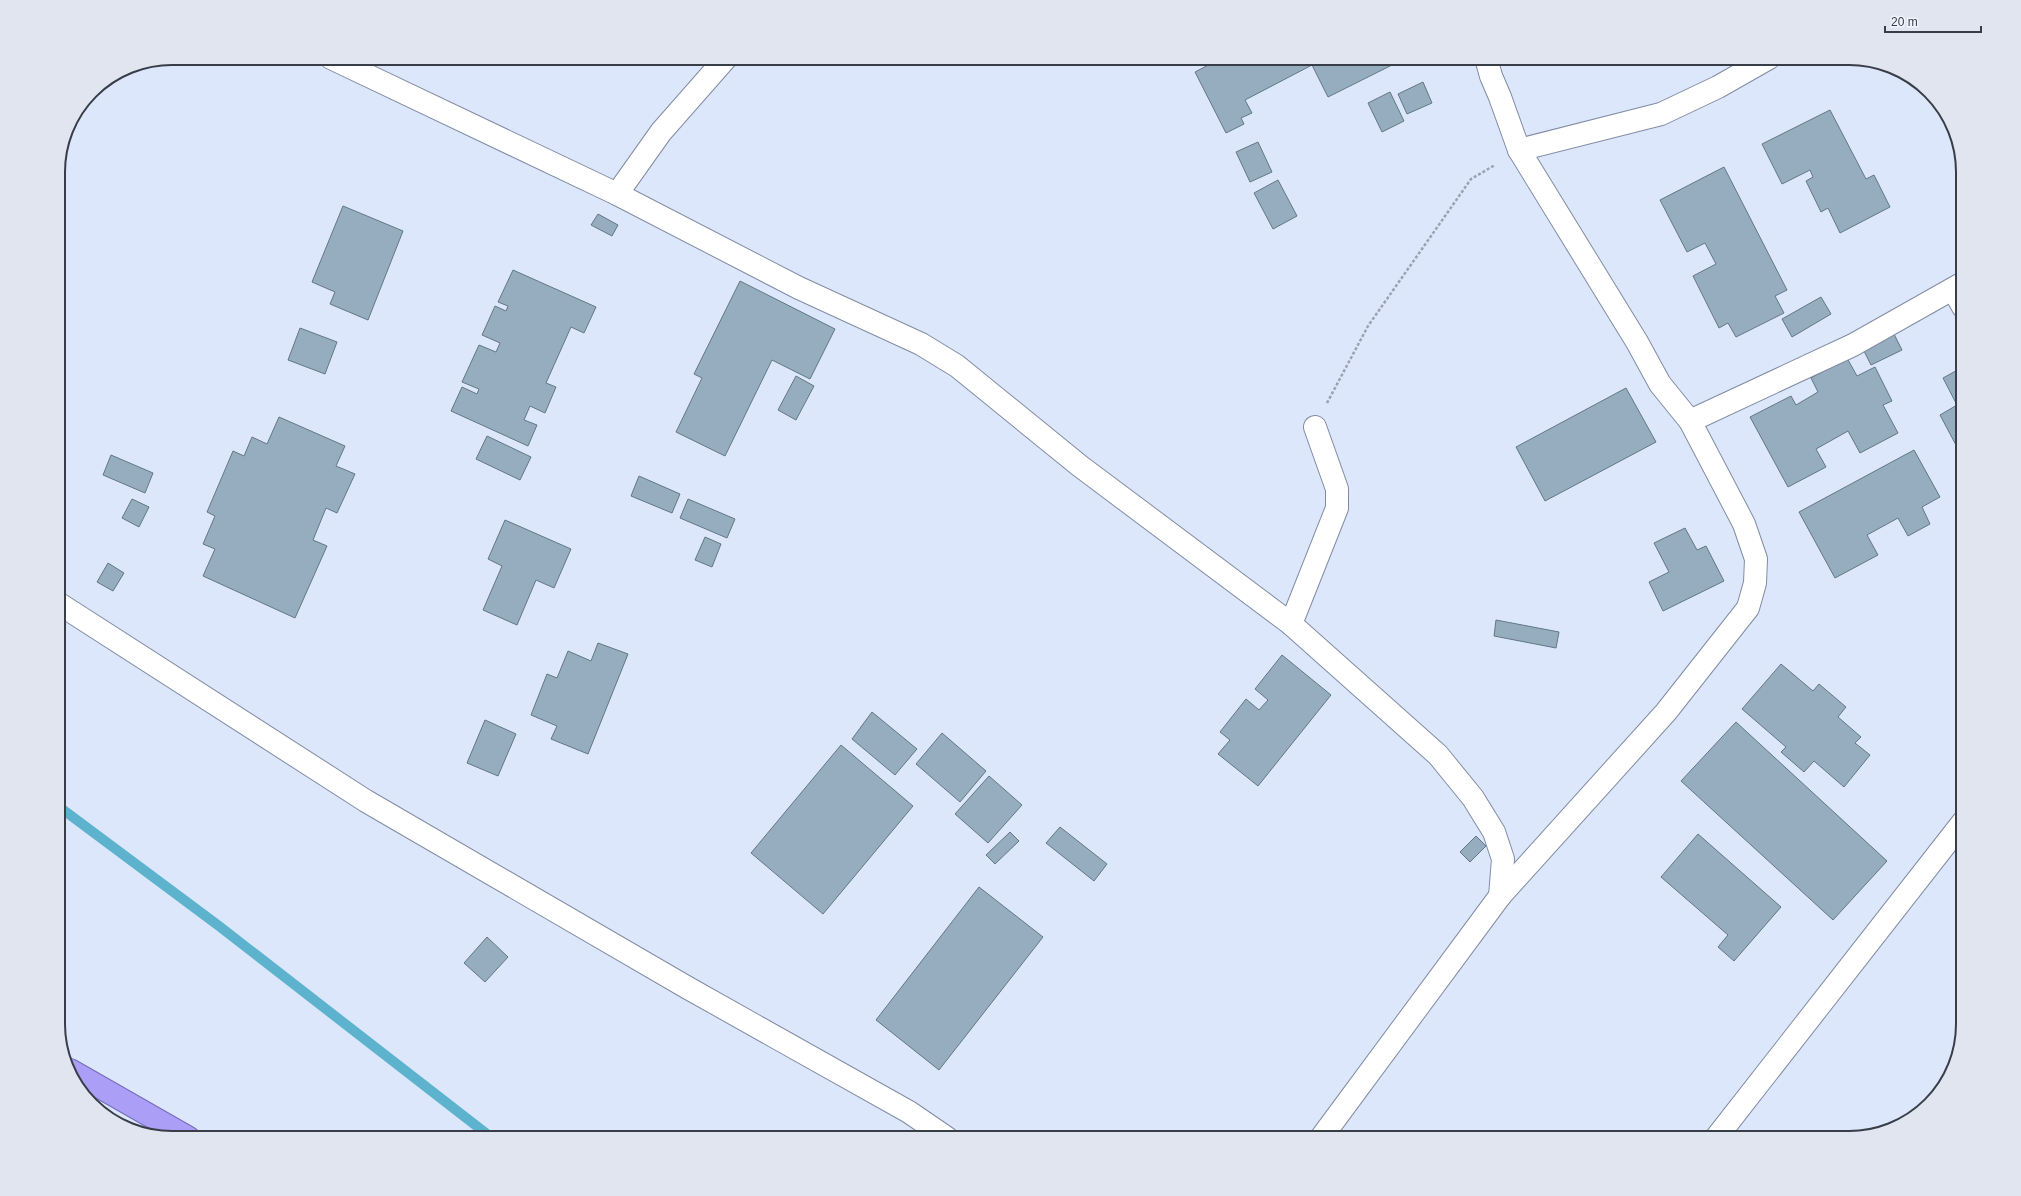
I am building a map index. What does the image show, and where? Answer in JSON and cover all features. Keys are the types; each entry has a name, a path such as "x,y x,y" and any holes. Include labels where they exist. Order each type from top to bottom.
{"highway":[{"path":"77,1074 177,1131"}],"street":[{"path":"346,65 617,194 799,288 921,344 957,366 1080,466 1291,624 1438,756 1473,798 1494,832 1503,859 1500,896"},
{"path":"617,194 661,132 720,65"},
{"path":"1326,1131 1500,896 1666,712 1748,608 1755,583 1756,559 1744,524 1690,421 1660,384 1637,342 1519,150 1488,65"},
{"path":"1519,150 1661,114 1718,87 1757,65"},
{"path":"1690,421 1956,295"},
{"path":"1291,624 1337,508 1337,490 1314,427"},
{"path":"65,607 366,802 688,988 909,1112 937,1131"},
{"path":"1721,1131 1956,831"}],"path":[{"path":"1314,427 1368,326 1471,179 1519,150"}],"building":[{"path":"1208,65 1312,65 1245,100 1252,113 1241,118 1244,124 1226,133 1195,72"},
{"path":"1312,65 1392,65 1328,97"},
{"path":"1423,82 1432,103 1407,114 1398,94"},
{"path":"1390,92 1404,121 1382,132 1368,103"},
{"path":"1830,110 1866,179 1874,175 1890,207 1840,233 1828,208 1821,212 1806,181 1813,177 1810,170 1782,184 1762,144"},
{"path":"1258,142 1272,172 1250,182 1236,152"},
{"path":"1724,167 1787,290 1775,296 1784,313 1736,337 1728,323 1719,328 1693,276 1716,264 1705,243 1687,252 1660,200"},
{"path":"1278,180 1297,216 1273,229 1254,193"},
{"path":"343,206 403,231 368,320 330,304 335,292 312,282"},
{"path":"598,214 618,225 612,236 591,225"},
{"path":"513,270 596,307 584,333 571,327 546,383 556,387 545,413 530,406 524,420 537,425 528,446 451,411 462,387 477,394 479,389 462,382 479,345 496,352 500,343 482,335 495,306 506,311 508,306 498,302"},
{"path":"740,281 835,329 810,379 772,360 725,456 676,432 702,378 694,374"},
{"path":"1821,297 1831,314 1792,337 1782,319"},
{"path":"300,328 337,342 325,374 288,360"},
{"path":"1893,332 1902,350 1871,365 1862,347"},
{"path":"1847,358 1857,376 1875,367 1892,401 1883,405 1898,433 1860,453 1848,431 1816,449 1826,467 1788,487 1750,417 1791,396 1796,405 1818,392 1811,378"},
{"path":"1956,371 1956,403 1943,378"},
{"path":"796,376 814,386 796,420 778,410"},
{"path":"1626,388 1656,442 1545,501 1516,447"},
{"path":"1956,406 1956,445 1940,415"},
{"path":"279,417 345,446 336,466 355,474 337,513 326,508 313,540 327,546 295,618 203,576 215,549 203,544 215,516 207,512 233,451 244,456 252,437 267,444"},
{"path":"487,436 531,457 520,480 476,459"},
{"path":"1914,450 1940,497 1922,507 1930,524 1908,536 1898,518 1867,535 1878,555 1835,578 1799,512"},
{"path":"111,455 153,473 145,493 103,475"},
{"path":"639,476 680,494 672,513 631,496"},
{"path":"132,499 149,507 139,527 122,518"},
{"path":"688,499 735,519 727,538 680,518"},
{"path":"505,520 571,549 554,588 536,580 517,625 483,610 502,566 488,559"},
{"path":"1685,528 1697,550 1706,546 1724,581 1663,611 1649,582 1669,572 1654,543"},
{"path":"705,537 721,544 712,567 695,560"},
{"path":"108,563 124,573 113,591 97,582"},
{"path":"1496,620 1559,632 1556,648 1494,636"},
{"path":"598,643 628,654 588,754 551,739 557,726 531,715 547,674 557,678 568,651 591,661"},
{"path":"1282,655 1331,695 1258,786 1218,754 1230,740 1220,732 1246,699 1259,710 1268,700 1255,689"},
{"path":"1781,664 1813,691 1819,684 1846,707 1838,717 1861,737 1855,743 1870,755 1844,787 1814,761 1804,772 1781,752 1786,747 1742,709"},
{"path":"872,712 917,749 895,775 852,739"},
{"path":"485,720 516,734 498,776 467,763"},
{"path":"1736,722 1887,861 1833,920 1681,781"},
{"path":"942,733 986,771 960,802 916,764"},
{"path":"841,745 913,806 823,914 751,853"},
{"path":"989,776 1022,805 988,843 955,814"},
{"path":"1060,827 1107,864 1094,881 1046,843"},
{"path":"1010,832 1019,841 995,864 986,855"},
{"path":"1698,834 1781,907 1734,961 1718,947 1728,935 1661,877"},
{"path":"1476,836 1486,846 1470,862 1460,852"},
{"path":"979,887 1043,937 939,1070 876,1020"},
{"path":"487,937 508,957 485,982 464,963"}],"waterway":[{"path":"65,811 219,926 483,1131"}]}
